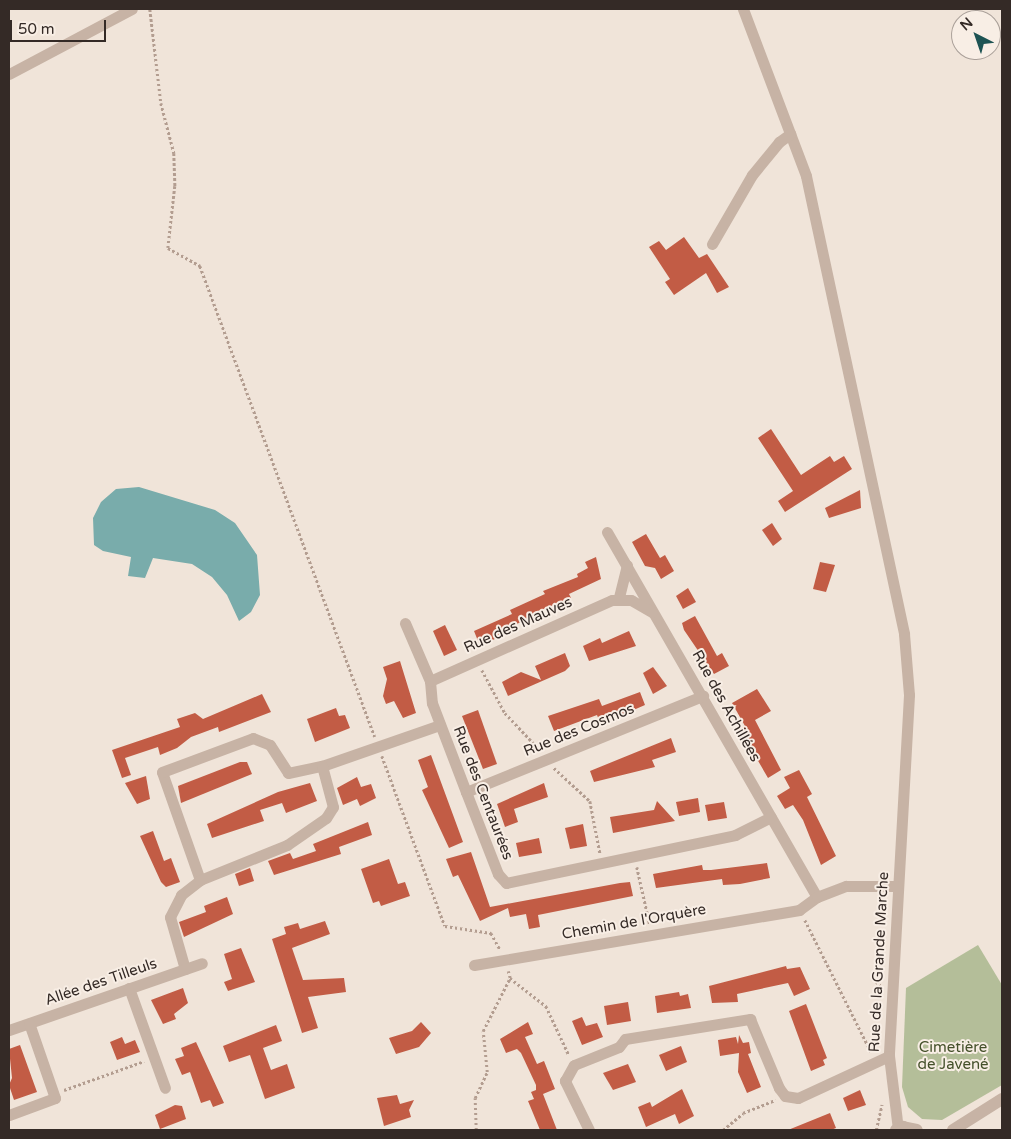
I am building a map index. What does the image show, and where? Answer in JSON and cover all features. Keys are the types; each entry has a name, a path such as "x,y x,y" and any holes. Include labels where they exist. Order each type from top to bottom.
{"street":[{"path":"9,74 132,9"},
{"name":"Rue de la Grande Marche","path":"743,9 806,176 824,252 904,634 909,695 889,1056 897,1130"},
{"path":"712,244 752,175 778,142 790,134"},
{"name":"Rue des Achillées","path":"607,532 818,897"},
{"path":"627,565 619,597 643,604 655,614"},
{"name":"Rue des Mauves","path":"430,681 619,597"},
{"name":"Rue des Centaurées","path":"405,623 430,681 432,703 466,792 498,874 506,883 735,835 771,816"},
{"name":"Rue des Cosmos","path":"466,792 703,696"},
{"path":"200,880 162,772 253,738 270,745 288,772 322,766 440,725"},
{"path":"185,969 170,917 181,895 200,880 287,845 326,818 332,807 322,766"},
{"path":"799,910 818,897 846,886 897,886"},
{"name":"Chemin de l'Orquère","path":"474,965 799,910"},
{"name":"Allée des Tilleuls","path":"9,1030 202,963"},
{"path":"129,988 165,1088"},
{"path":"589,1130 565,1081 574,1065 619,1047 625,1039 750,1019 778,1088 786,1096 798,1098 889,1056"},
{"path":"9,1115 55,1098 29,1023"},
{"path":"953,1130 1002,1099"},
{"path":"897,1130 917,1130"}],"path":[{"path":"150,9 161,103 174,153 175,186 168,248 200,266 445,926"},
{"path":"474,673 491,665"},
{"path":"635,855 652,934"},
{"path":"799,910 875,1063"},
{"path":"510,978 546,1006 574,1065"},
{"path":"476,1130 475,1098 487,1072 483,1031"},
{"path":"54,1094 154,1057"},
{"path":"724,1130 743,1113 786,1096"},
{"path":"876,1130 882,1098"}],"green space":[{"name":"Cimetière de Javené","path":"978,945 1002,985 1002,1085 942,1120 922,1119 908,1107 902,1087 906,988"}],"water":[{"path":"139,487 215,510 235,523 257,555 260,595 251,612 239,621 227,595 212,577 192,564 153,558 145,578 128,576 131,557 103,551 94,545 93,518 101,502 116,489"}],"building":[{"path":"684,237 699,258 707,254 729,287 717,293 706,273 674,295 665,282 670,279 649,247 659,241 666,250"},
{"path":"771,429 801,475 830,456 834,462 844,456 852,469 785,512 778,501 793,491 758,438"},
{"path":"860,490 861,508 829,518 825,508"},
{"path":"772,523 782,539 773,546 762,530"},
{"path":"646,534 660,558 665,555 674,571 661,579 655,568 645,566 632,542"},
{"path":"596,557 601,579 569,594 571,598 536,612 537,616 501,630 497,638 480,646 474,631 512,614 510,610 545,594 543,591 578,577 577,574 588,568 585,562"},
{"path":"820,562 835,565 826,592 813,589"},
{"path":"688,588 696,602 683,609 676,596"},
{"path":"695,616 717,656 722,653 729,666 714,674 684,630 682,623"},
{"path":"445,625 457,650 444,656 433,631"},
{"path":"629,631 636,646 589,661 583,646 600,638 602,643"},
{"path":"565,653 570,666 565,671 508,696 502,682 521,672 541,680 535,666"},
{"path":"400,661 416,713 403,718 394,701 386,704 383,696 387,679 383,667"},
{"path":"653,667 667,686 653,694 643,673"},
{"path":"757,689 771,711 755,720 781,770 768,778 746,740 742,728 745,726 732,703"},
{"path":"640,692 645,705 622,715 621,712 599,720 597,715 554,731 548,716 599,699 602,706"},
{"path":"262,694 271,712 219,732 218,727 191,737 177,748 160,755 158,747 125,758 131,775 122,778 112,750 180,727 177,719 195,713 203,719"},
{"path":"336,708 339,716 345,715 350,728 315,742 307,719"},
{"path":"478,710 497,764 483,769 462,716"},
{"path":"671,738 676,752 652,760 655,767 594,782 590,771"},
{"path":"431,755 463,842 449,848 422,790 428,787 418,760"},
{"path":"240,762 247,762 252,774 181,803 178,786"},
{"path":"799,770 812,794 807,797 836,856 821,865 803,820 793,805 785,809 777,796 790,788 784,777"},
{"path":"146,776 150,799 137,804 125,783"},
{"path":"357,777 361,787 371,784 376,798 360,806 357,799 343,805 337,788"},
{"path":"310,783 317,801 286,813 282,803 260,810 264,821 212,838 207,824 278,792"},
{"path":"544,783 548,797 514,809 518,822 505,827 497,804"},
{"path":"698,798 700,812 679,816 676,802"},
{"path":"657,801 675,821 613,833 610,817 654,810"},
{"path":"724,802 727,818 708,821 705,805"},
{"path":"368,822 372,835 339,847 341,854 274,875 268,861 290,853 293,859 316,851 313,844"},
{"path":"583,824 587,846 570,849 565,828"},
{"path":"153,831 164,861 171,858 180,882 166,887 161,882 140,836"},
{"path":"539,838 542,853 519,857 516,843"},
{"path":"471,852 490,907 630,882 633,896 538,915 540,927 529,929 526,914 510,917 508,908 480,921 458,875 453,877 446,859"},
{"path":"389,859 398,884 405,882 410,896 381,906 379,901 373,903 361,869"},
{"path":"767,863 770,878 740,884 723,885 722,879 656,888 653,874 702,865 703,870 711,870"},
{"path":"250,868 254,881 239,886 235,874"},
{"path":"227,897 233,914 184,937 179,922 206,912 204,906"},
{"path":"325,921 330,934 292,948 303,980 344,978 346,992 308,997 318,1028 302,1033 272,939 286,934 284,927 298,923 300,929"},
{"path":"241,948 255,982 228,991 224,982 232,979 224,954"},
{"path":"786,966 787,969 800,967 810,989 794,996 788,983 737,994 738,1002 712,1003 709,986"},
{"path":"183,988 188,1003 174,1014 176,1019 163,1024 151,1000"},
{"path":"679,992 680,996 688,994 691,1008 657,1013 655,996"},
{"path":"628,1002 631,1021 607,1025 604,1006"},
{"path":"806,1004 827,1058 823,1060 825,1065 811,1071 789,1011"},
{"path":"582,1017 586,1026 597,1023 603,1037 582,1045 572,1021"},
{"path":"421,1022 431,1033 419,1047 396,1054 389,1038 412,1031"},
{"path":"528,1022 533,1034 525,1037 537,1064 544,1061 555,1089 543,1094 557,1130 540,1130 528,1101 534,1099 531,1092 536,1090 536,1085 521,1053 517,1049 506,1053 500,1039"},
{"path":"276,1025 282,1041 263,1048 271,1070 287,1064 295,1088 265,1099 250,1055 229,1062 223,1046"},
{"path":"739,1035 743,1043 749,1042 751,1053 748,1054 761,1087 747,1093 738,1072 739,1053 720,1056 718,1040 736,1037 738,1044"},
{"path":"122,1037 125,1044 135,1040 140,1052 117,1060 110,1042"},
{"path":"196,1042 224,1103 213,1107 210,1100 201,1103 190,1072 182,1075 175,1059 184,1056 181,1048"},
{"path":"20,1045 37,1092 14,1100 9,1085 12,1078 9,1049"},
{"path":"681,1046 687,1062 666,1071 659,1055"},
{"path":"628,1064 636,1082 613,1090 603,1073"},
{"path":"682,1089 694,1116 679,1124 675,1114 646,1127 638,1107 650,1102 652,1107"},
{"path":"860,1090 866,1105 848,1111 843,1098"},
{"path":"397,1095 400,1104 414,1100 409,1110 411,1117 384,1126 377,1098"},
{"path":"175,1105 182,1106 186,1119 160,1129 155,1115"},
{"path":"830,1113 836,1128 831,1130 788,1130"}]}
